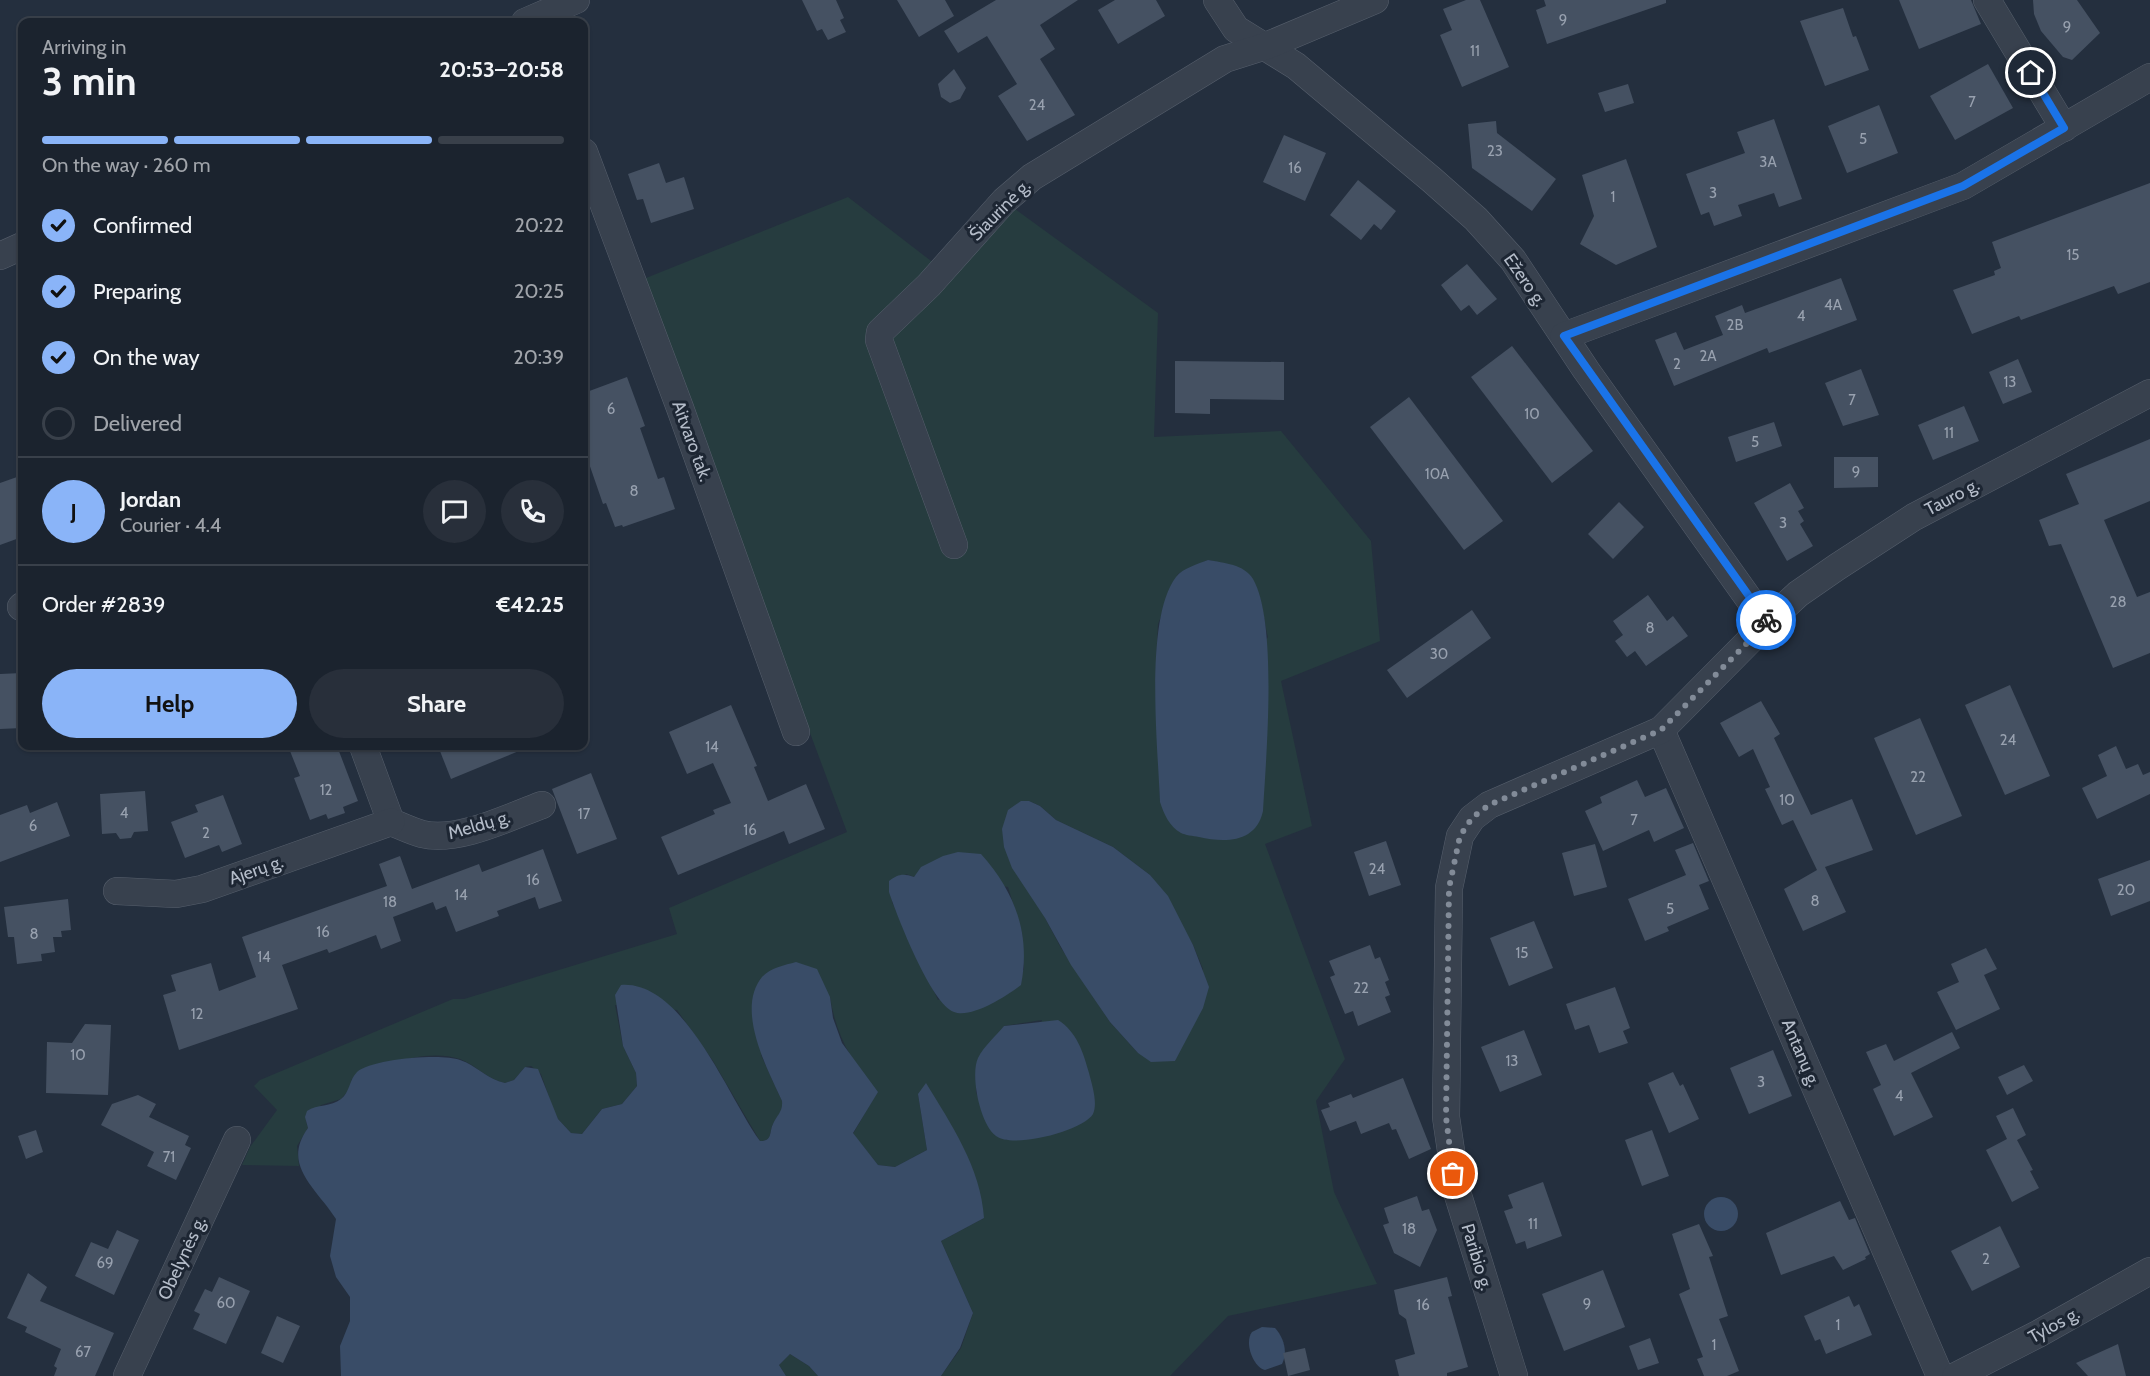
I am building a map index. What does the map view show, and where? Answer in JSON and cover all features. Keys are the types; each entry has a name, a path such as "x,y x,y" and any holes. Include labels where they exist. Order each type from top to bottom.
{"street":[{"path":"537,18 576,0"},
{"name":"Ežero g.","path":"1217,0 1236,29 1305,73 1476,219 1513,260 1756,609 1768,622"},
{"name":"Šiaurinė g.","path":"954,545 879,340 880,332 929,285 1004,201 1026,182 1225,59 1266,46 1375,0"},
{"path":"1987,0 2064,128"},
{"path":"1564,336 1963,186 2150,76"},
{"name":"Aitvaro tak.","path":"588,163 680,408 796,732"},
{"path":"0,256 18,248"},
{"name":"Tauro g.","path":"1768,622 1808,587 1914,517 2150,393"},
{"name":"Paribio g.","path":"1514,1376 1457,1192 1446,1117 1446,937 1449,888 1460,836 1472,818 1489,805 1661,730 1768,622"},
{"name":"Antanų g.","path":"1661,730 1940,1376"},
{"path":"364,750 391,822"},
{"name":"Meldų g.","path":"391,822 422,834 441,836 459,834 542,805"},
{"name":"Ajerų g.","path":"117,891 177,894 202,889 391,822"},
{"name":"Obelynės g.","path":"127,1376 237,1140"},
{"name":"Tylos g.","path":"1956,1376 2038,1334 2150,1271"}],"green space":[{"path":"848,197 948,274 1004,201 1158,313 1154,437 1281,431 1371,541 1380,641 1281,681 1312,826 1265,844 1345,1059 1316,1101 1334,1192 1377,1284 1228,1316 1170,1376 941,1376 961,1348 973,1313 941,1241 984,1218 918,1094 927,1150 895,1167 878,1165 853,1134 877,1092 846,1048 836,1024 830,997 761,1055 782,1101 781,1111 773,1124 770,1136 764,1141 760,1141 713,1061 677,1010 615,1005 623,1046 636,1073 637,1086 622,1104 602,1109 582,1134 571,1133 558,1119 541,1074 531,1066 525,1067 514,1080 505,1083 493,1079 460,1059 447,1056 418,1057 377,1068 352,1079 349,1090 341,1099 321,1105 306,1121 308,1128 297,1146 299,1166 242,1165 250,1147 277,1110 254,1086 260,1080 453,999 464,999 677,934 669,908 847,832 641,280","holes":["1208,560 1226,564 1249,576 1259,594 1268,637 1160,802 1156,662 1158,624 1178,574","1029,801 1040,806 1056,820 1113,847 1150,875 1193,945 1203,969 1175,1061 1138,1053 1110,1022 1061,948 1045,918","919,873 1008,887 1022,933 1024,970 938,1000 892,902 906,874 914,877","1042,1020 1007,1140 995,1135 989,1127 976,1092 977,1077 1004,1026"]},
{"path":"790,1354 809,1366 818,1376 786,1376 779,1365"}],"water":[{"path":"1208,560 1239,567 1249,574 1261,599 1266,626 1268,726 1263,811 1259,822 1247,835 1229,840 1209,839 1181,833 1170,823 1160,802 1155,685 1160,622 1166,596 1176,577 1187,569"},
{"path":"1021,801 1029,801 1040,806 1056,820 1113,847 1150,875 1168,896 1193,945 1209,987 1203,1008 1175,1061 1151,1062 1138,1053 1110,1022 1071,965 1045,918 1012,868 1004,847 1002,829 1008,810"},
{"path":"958,852 981,854 993,868 1018,915 1024,948 1021,985 989,1005 961,1013 954,1012 945,1006 925,977 889,892 889,881 895,877 904,875 914,877 921,867 943,856"},
{"path":"796,962 817,969 830,997 833,1018 842,1043 878,1092 853,1133 878,1165 895,1167 927,1150 918,1094 926,1083 971,1164 982,1200 984,1218 941,1241 973,1313 960,1348 941,1376 818,1376 809,1366 790,1354 779,1365 786,1376 341,1376 340,1346 350,1321 350,1297 336,1277 330,1256 336,1219 304,1176 300,1165 298,1153 308,1128 305,1117 307,1111 341,1099 354,1075 365,1067 407,1058 451,1058 466,1062 493,1079 505,1083 514,1080 525,1067 538,1069 558,1119 571,1133 582,1134 602,1109 622,1104 637,1086 636,1073 623,1046 615,995 621,985 644,989 665,1001 684,1021 702,1045 760,1141 764,1141 770,1135 773,1124 781,1111 782,1101 762,1057 753,1023 752,1006 755,991 765,974"},
{"path":"1058,1020 1070,1030 1082,1050 1094,1094 1093,1114 1076,1126 1047,1136 1017,1140 996,1136 985,1121 978,1099 975,1076 978,1058 1004,1026"},
{"path":"1721,1197 1733,1202 1738,1214 1733,1226 1721,1231 1709,1226 1704,1214 1709,1202"},
{"path":"1262,1327 1275,1328 1281,1336 1285,1350 1282,1364 1265,1370 1257,1364 1249,1348 1252,1332"}],"building":[{"path":"802,0 836,0 844,18 840,20 846,32 828,40 822,29 817,31"},
{"path":"897,0 945,0 954,16 919,37"},
{"path":"996,0 1078,0 1040,25 1055,49 1040,59 1075,115 1027,141 998,96 1017,84 987,36 958,53 944,31"},
{"path":"1115,0 1156,0 1165,16 1118,44 1098,10"},
{"path":"1466,0 1480,0 1509,67 1462,87 1440,35 1452,30 1443,9"},
{"path":"1544,0 1666,0 1666,3 1547,44 1536,10 1546,6"},
{"path":"1899,0 1971,0 1981,24 1919,49"},
{"path":"2033,0 2077,0 2100,33 2072,60 2063,57 2041,31 2034,14"},
{"path":"1843,8 1853,37 1856,36 1869,70 1825,86 1800,21"},
{"path":"1988,64 2013,108 1955,140 1930,96"},
{"path":"954,69 966,88 960,99 950,103 941,97 938,84"},
{"path":"1628,84 1634,103 1605,112 1598,93"},
{"path":"1879,105 1898,153 1847,173 1828,126"},
{"path":"1774,119 1802,199 1779,207 1774,193 1738,205 1742,216 1714,226 1709,212 1701,215 1686,174 1745,153 1737,132"},
{"path":"1496,121 1497,133 1556,179 1532,211 1472,168 1468,124"},
{"path":"1284,135 1326,153 1305,201 1263,182"},
{"path":"1626,159 1657,247 1616,265 1580,244 1594,216 1582,175"},
{"path":"659,163 666,183 684,177 694,209 651,223 643,199 637,200 628,174"},
{"path":"1358,180 1396,211 1381,230 1374,224 1361,240 1330,215"},
{"path":"2150,183 2150,282 2118,294 2114,286 2021,320 2019,316 1972,334 1953,290 1995,275 1994,271 2001,268 1992,242"},
{"path":"1467,264 1497,299 1477,315 1469,305 1461,311 1441,285"},
{"path":"1841,278 1857,320 1769,353 1767,348 1674,386 1655,340 1676,332 1684,350 1723,335 1715,316 1742,305 1745,313"},
{"path":"1512,346 1593,451 1552,483 1471,377"},
{"path":"2018,359 2032,392 2003,404 1989,372"},
{"path":"1175,361 1284,362 1284,400 1210,399 1210,414 1175,413"},
{"path":"1861,369 1879,415 1843,426 1825,383"},
{"path":"627,377 645,426 640,428 658,479 664,477 675,509 623,527 622,525 615,527 606,503 603,504 588,461 588,392"},
{"path":"1409,397 1503,521 1464,550 1370,427"},
{"path":"1964,406 1979,441 1933,460 1918,425"},
{"path":"1774,422 1782,446 1736,462 1728,437"},
{"path":"2150,439 2150,501 2104,520 2137,597 2150,592 2150,653 2113,668 2061,544 2049,546 2039,520 2079,504 2066,474"},
{"path":"1834,457 1878,457 1878,487 1834,488"},
{"path":"17,477 18,480 18,538 0,545 0,483"},
{"path":"1790,483 1804,508 1798,511 1804,521 1800,524 1813,546 1787,561 1754,503"},
{"path":"1619,502 1644,527 1613,559 1588,534"},
{"path":"1648,595 1667,621 1673,616 1688,636 1646,666 1635,651 1627,657 1615,641 1623,635 1613,621"},
{"path":"1472,610 1491,638 1407,698 1387,670"},
{"path":"18,673 18,728 0,729 0,674"},
{"path":"2010,685 2050,776 2005,795 1965,705"},
{"path":"1761,701 1780,734 1774,738 1811,815 1852,799 1873,850 1825,867 1846,912 1803,931 1784,889 1817,870 1793,820 1782,825 1765,789 1770,787 1753,749 1739,757 1720,723"},
{"path":"731,705 757,766 754,767 768,801 806,784 825,829 789,844 784,831 678,875 661,837 715,814 713,810 731,803 713,763 687,774 669,732"},
{"path":"1920,718 1962,816 1916,835 1874,738"},
{"path":"2116,746 2126,769 2138,764 2143,775 2150,772 2150,794 2097,819 2082,788 2107,776 2098,755"},
{"path":"290,750 339,750 358,801 343,807 345,813 328,819 326,814 310,820 294,778 300,776"},
{"path":"440,750 521,750 451,779"},
{"path":"591,773 617,839 577,854 552,789"},
{"path":"1637,780 1645,797 1666,788 1684,828 1654,842 1649,830 1603,851 1585,811 1602,803 1600,797"},
{"path":"145,791 148,831 134,832 131,838 120,839 116,833 102,834 100,794"},
{"path":"223,795 242,844 222,852 219,845 185,858 171,822 198,812 195,805"},
{"path":"57,802 70,836 0,862 0,815 27,805 30,813"},
{"path":"1386,841 1401,885 1369,896 1354,852"},
{"path":"1693,843 1709,881 1699,885 1709,909 1667,927 1669,931 1645,941 1628,899 1686,875 1675,850"},
{"path":"1595,844 1607,887 1574,896 1562,853"},
{"path":"543,849 562,901 539,909 535,897 497,911 499,916 456,932 446,906 436,910 433,902 393,917 401,941 381,949 376,935 329,953 327,949 282,965 298,1009 179,1050 163,995 176,991 171,975 211,963 219,991 256,977 242,937 387,886 379,864 400,856 412,889 479,864 482,872"},
{"path":"2150,860 2150,901 2111,916 2098,879"},
{"path":"68,899 71,930 61,931 62,937 53,937 55,952 41,954 42,961 17,964 14,937 8,937 4,907"},
{"path":"1534,921 1553,968 1509,986 1490,938"},
{"path":"1370,945 1375,959 1380,957 1389,980 1385,982 1390,995 1385,997 1391,1012 1358,1026 1353,1011 1345,1014 1330,977 1335,975 1329,961"},
{"path":"1986,948 1997,969 1984,975 2000,1009 1956,1030 1937,992 1959,982 1951,964"},
{"path":"1615,987 1630,1028 1623,1031 1628,1043 1599,1053 1589,1025 1575,1030 1566,1004"},
{"path":"85,1024 111,1025 108,1095 46,1093 47,1042 72,1043"},
{"path":"1524,1030 1542,1075 1500,1092 1481,1047"},
{"path":"1952,1032 1960,1048 1911,1073 1933,1117 1894,1136 1873,1089 1881,1085 1866,1052 1886,1044 1894,1061"},
{"path":"1773,1050 1792,1096 1749,1114 1730,1068"},
{"path":"2024,1065 2033,1081 2007,1095 1998,1077"},
{"path":"1673,1072 1680,1086 1683,1084 1699,1119 1669,1133 1648,1083"},
{"path":"1403,1078 1431,1149 1409,1159 1396,1129 1392,1130 1389,1123 1361,1134 1356,1121 1330,1131 1321,1110 1330,1107 1328,1103 1351,1094 1353,1098"},
{"path":"138,1095 156,1104 149,1117 189,1136 185,1145 191,1148 176,1180 147,1166 154,1152 101,1125 112,1104"},
{"path":"2013,1108 2026,1135 2017,1140 2033,1170 2030,1171 2039,1188 2012,1202 1986,1150 2007,1139 1996,1116"},
{"path":"36,1130 43,1152 26,1159 18,1136"},
{"path":"1652,1130 1669,1176 1642,1186 1625,1140"},
{"path":"1543,1182 1562,1236 1527,1249 1525,1241 1516,1244 1504,1211 1513,1208 1508,1195"},
{"path":"1417,1196 1422,1211 1429,1209 1437,1230 1420,1267 1394,1253 1383,1225 1389,1223 1384,1208"},
{"path":"1840,1201 1849,1220 1855,1218 1870,1254 1865,1257 1866,1259 1843,1270 1834,1256 1781,1275 1766,1233"},
{"path":"1699,1224 1713,1256 1709,1257 1728,1316 1719,1319 1739,1371 1727,1376 1704,1376 1697,1359 1703,1357 1679,1294 1690,1289 1672,1234"},
{"path":"2000,1226 2020,1267 1972,1291 1951,1251"},
{"path":"117,1230 139,1240 114,1295 75,1276 91,1242 108,1249"},
{"path":"1603,1270 1625,1327 1564,1351 1542,1294"},
{"path":"28,1273 47,1287 40,1301 114,1333 95,1376 54,1376 57,1368 54,1366 61,1349 25,1332 27,1327 7,1318"},
{"path":"219,1277 250,1291 226,1344 193,1329 200,1314 194,1311 205,1289 212,1292"},
{"path":"1447,1277 1452,1296 1448,1297 1468,1367 1447,1373 1447,1376 1399,1376 1395,1360 1415,1354 1406,1319 1399,1314 1394,1290"},
{"path":"1849,1296 1854,1307 1859,1304 1872,1335 1826,1354 1820,1339 1815,1341 1804,1316"},
{"path":"277,1316 300,1326 283,1363 261,1353"},
{"path":"1650,1338 1659,1363 1638,1370 1629,1346"},
{"path":"2118,1344 2126,1376 2088,1376 2076,1363"},
{"path":"1305,1348 1310,1370 1288,1376 1283,1353"}],"way so far":[{"path":"1453,1174 1446,1117 1446,937 1449,888 1460,836 1472,818 1489,805 1661,730 1768,622 1766,620"}],"route":[{"path":"1766,620 1564,336 1963,186 2064,128 2031,73"}]}
